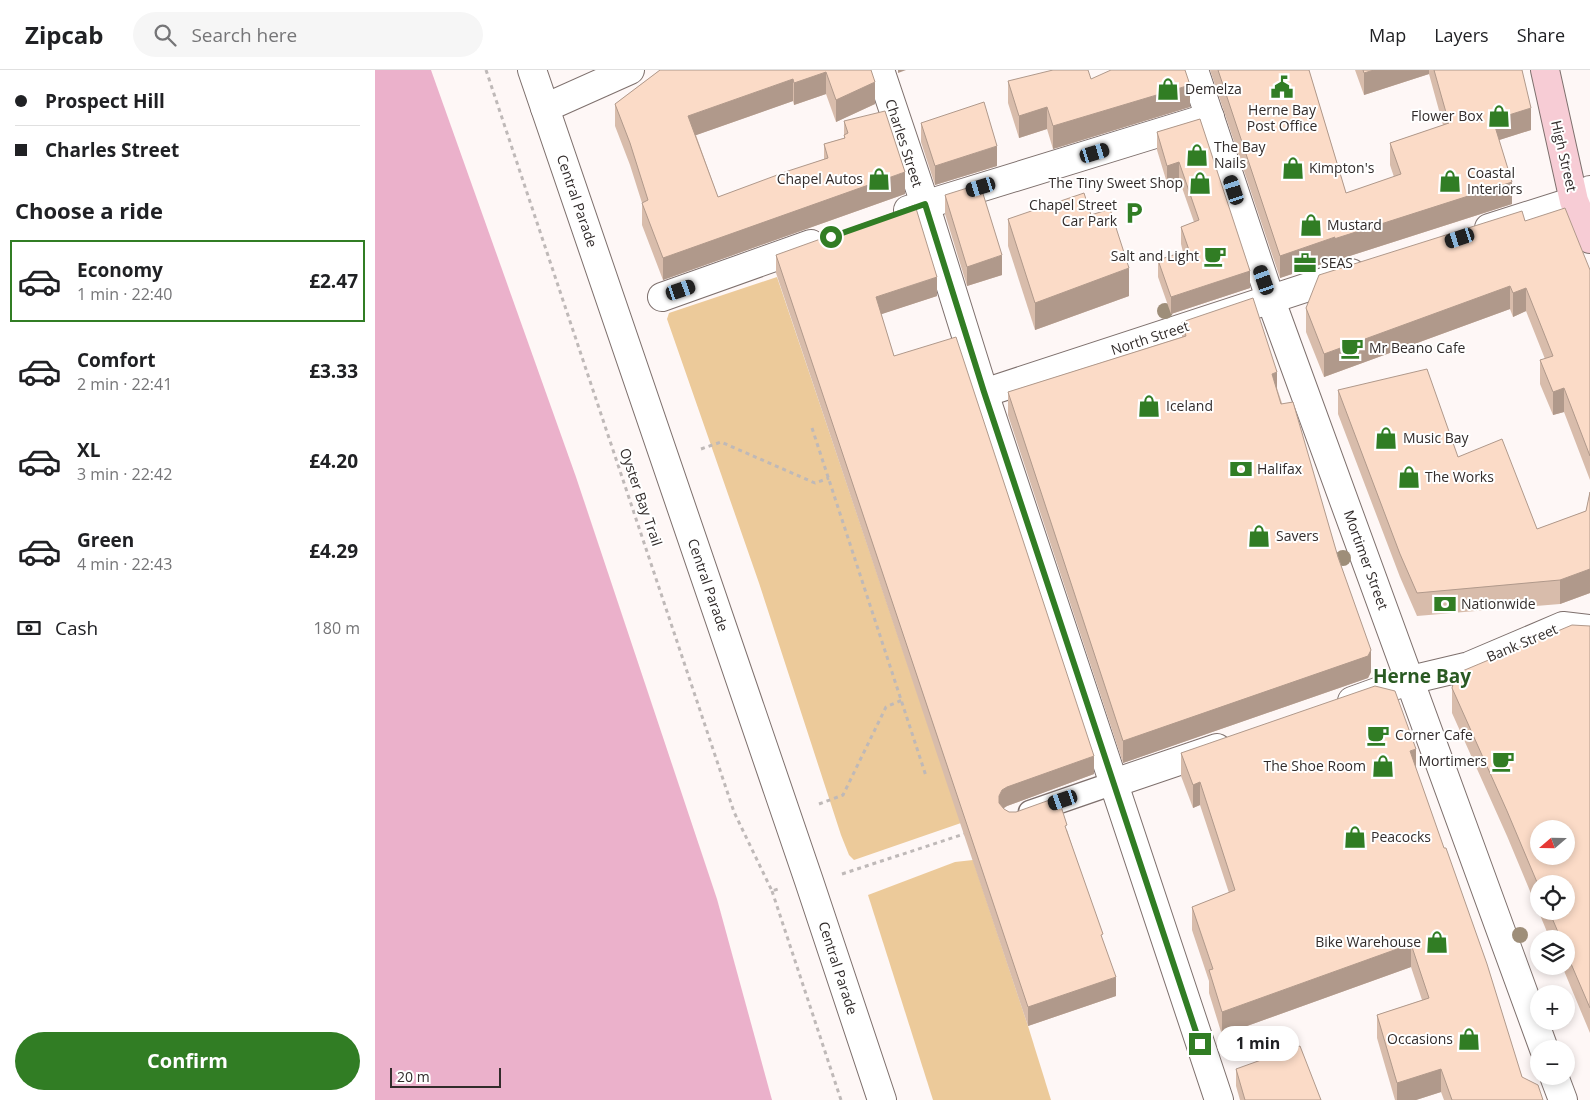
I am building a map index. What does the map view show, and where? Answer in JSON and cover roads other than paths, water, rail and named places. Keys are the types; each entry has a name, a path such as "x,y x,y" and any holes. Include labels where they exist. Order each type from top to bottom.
{"main road":[{"name":"High Street","path":"1545,70 1582,196 1590,239"}],"street":[{"name":"Central Parade","path":"532,70 882,1100"},
{"path":"545,108 630,70"},
{"name":"Charles Street","path":"880,70 925,204 984,392 1219,1100"},
{"name":"Mortimer Street","path":"1194,70 1270,298 1540,1040"},
{"path":"887,217 1210,117"},
{"path":"1470,234 1582,196"},
{"path":"662,297 831,237"},
{"name":"North Street","path":"984,392 1375,265"},
{"name":"Bank Street","path":"1327,709 1410,680 1469,666 1563,626 1590,629"},
{"path":"1114,783 1244,738"},
{"path":"1557,1085 1563,1100"}],"lane":[{"path":"1012,818 1114,783"}],"place":[{"name":"Herne Bay Post Office","path":"1282,87"},
{"name":"Demelza","path":"1168,89"},
{"name":"Flower Box","path":"1499,116"},
{"name":"The Bay Nails","path":"1197,155"},
{"name":"Kimpton's","path":"1293,168"},
{"name":"Chapel Autos","path":"879,179"},
{"name":"Coastal Interiors","path":"1450,181"},
{"name":"The Tiny Sweet Shop","path":"1200,183"},
{"name":"Chapel Street Car Park","path":"1134,213"},
{"name":"Mustard","path":"1311,225"},
{"name":"Salt and Light","path":"1215,256"},
{"name":"SEAS","path":"1305,263"},
{"name":"Mr Beano Cafe","path":"1352,348"},
{"name":"Iceland","path":"1149,406"},
{"name":"Music Bay","path":"1386,438"},
{"name":"Halifax","path":"1241,469"},
{"name":"The Works","path":"1409,477"},
{"name":"Savers","path":"1259,536"},
{"name":"Nationwide","path":"1445,604"},
{"name":"Corner Cafe","path":"1378,735"},
{"name":"Mortimers","path":"1503,761"},
{"name":"The Shoe Room","path":"1383,766"},
{"name":"Peacocks","path":"1355,837"},
{"name":"Bike Warehouse","path":"1437,942"},
{"name":"Occasions","path":"1469,1039"}],"district":[{"name":"Herne Bay","path":"1422,676"}]}
